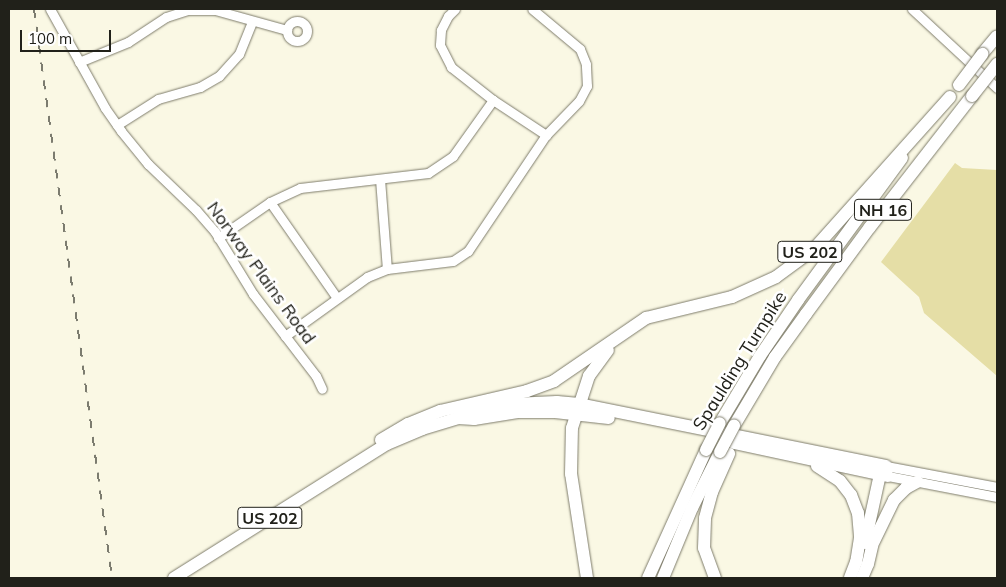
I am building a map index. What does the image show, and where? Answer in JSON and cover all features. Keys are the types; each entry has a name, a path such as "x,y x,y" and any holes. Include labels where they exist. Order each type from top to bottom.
{"highway":[{"name":"Spaulding Turnpike","path":"648,578 706,450 760,356 830,253 997,36"},
{"name":"Spaulding Turnpike","path":"663,578 692,508 725,453 775,357 870,227 997,64"},
{"name":"US 202","path":"366,457 378,442 395,431 431,415 453,407 527,391 554,381 585,362 621,334 646,318 711,303 739,294 788,269 814,249 950,96"},
{"path":"587,578 571,474 572,428 589,376 621,334"},
{"name":"US 202","path":"174,578 387,444 422,429 458,418 474,419 518,412 577,408 782,454 824,469 840,481 850,495 858,513 860,530 859,550 850,578"},
{"path":"577,408 885,472"},
{"path":"715,578 706,556 703,533 712,492 725,453"},
{"path":"782,454 885,472"},
{"path":"862,578 868,564 872,546 885,472"},
{"path":"850,578 863,553 885,472"},
{"path":"872,546 894,500 906,488 917,482"}],"street":[{"name":"Norway Plains Road","path":"50,9 117,125 139,154 196,210 218,238 253,294 316,376 322,388"},
{"path":"79,62 128,42 159,21 180,11 208,9 287,30"},
{"path":"455,9 448,16 441,30 440,45 451,67 493,100 546,135"},
{"path":"285,336 367,277 387,269 453,261 468,251 546,135 584,93 588,72 584,57 576,44 532,9"},
{"path":"912,9 997,88"},
{"path":"117,125 158,99 200,87 219,76 239,54 252,21"},
{"path":"218,238 270,202 300,188 428,173 444,164 458,149 493,100"},
{"path":"380,180 387,269"},
{"path":"270,202 337,298"},
{"path":"885,472 917,482 997,496"},
{"path":"885,472 997,487"}],"shaded area":[{"path":"955,163 962,168 997,170 997,376 924,313 919,297 881,262"}],"railway":[{"path":"34,9 112,578"}]}
